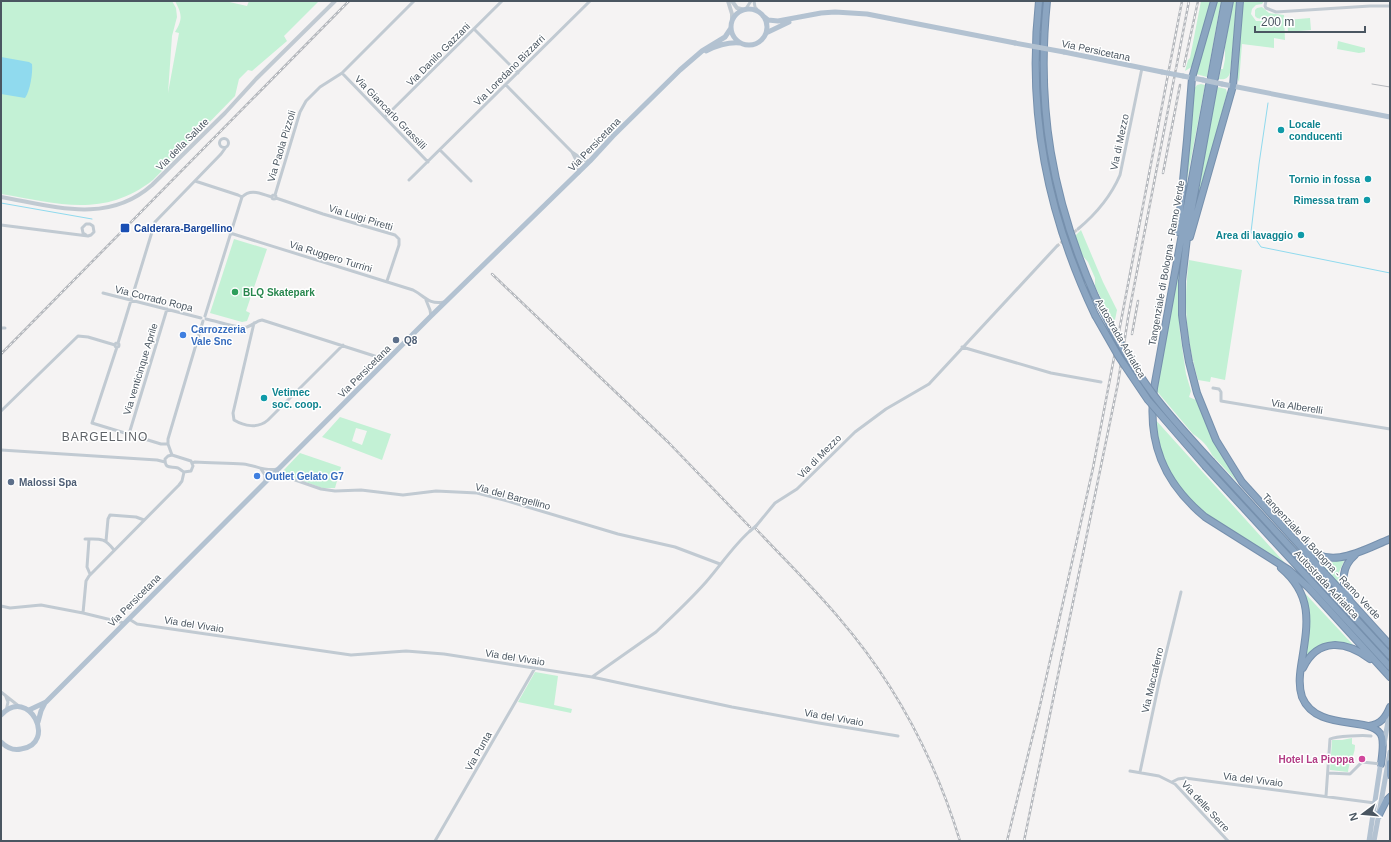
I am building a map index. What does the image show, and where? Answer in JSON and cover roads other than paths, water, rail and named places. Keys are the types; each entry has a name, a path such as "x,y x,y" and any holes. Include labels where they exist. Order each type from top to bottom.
{"highway":[{"name":"Autostrada Adriatica","path":"1039,1 1036,38 1036,77 1037,110 1042,152 1052,202 1060,229 1075,271 1095,315 1119,358 1148,400 1206,467 1390,667"},
{"name":"Autostrada Adriatica","path":"1047,1 1044,28 1043,77 1048,140 1057,185 1065,217 1082,268 1116,337 1154,395 1182,429 1390,656"},
{"path":"1171,293 1182,198 1192,78 1214,1"},
{"path":"1225,1 1213,78 1230,1"},
{"path":"1182,281 1192,229 1233,86 1240,1"},
{"name":"Tangenziale di Bologna - Ramo Verde","path":"1389,676 1301,580 1274,560 1205,517 1186,500 1178,492 1166,472 1156,445 1152,426 1152,405 1171,293 1211,86 1188,229 1182,281 1182,315 1186,345 1193,377 1202,407 1216,440 1248,490 1390,644"},
{"path":"1275,520 1307,549 1319,555 1336,558 1357,553 1388,540"},
{"path":"1240,540 1284,570 1302,595 1305,605 1307,624 1300,675 1302,697 1317,715 1334,721 1369,726 1377,729 1382,735 1381,764"},
{"path":"1357,553 1351,558 1346,568 1343,577 1345,588 1349,595 1390,644"},
{"path":"1300,675 1306,661 1317,651 1324,647 1340,645 1348,646 1357,650 1389,676"},
{"path":"1369,726 1381,722 1385,718 1390,707"},
{"path":"1390,763 1390,775"},
{"path":"1379,815 1386,801 1390,797"}],"main road":[{"path":"745,10 752,10 761,14 767,24 766,33 757,44 748,45 740,43 735,38 732,25 737,15 745,10"},
{"name":"Via Persicetana","path":"761,14 773,21 835,12 886,16 1390,117"},
{"name":"Via Persicetana","path":"766,33 797,18"},
{"name":"Via Persicetana","path":"4,748 18,750 30,746 38,735 38,722 46,702 430,317 579,173 613,136 696,56 725,37 732,25"},
{"name":"Via Persicetana","path":"696,56 721,45 735,42 740,43"},
{"name":"Via Persicetana","path":"28,710 46,702"},
{"path":"1369,841 1390,707"},
{"path":"1,715 6,711 20,708 28,710 38,722"},
{"path":"1,742 4,748"},
{"path":"1374,841 1390,752"}],"street":[{"name":"Via della Salute","path":"1,197 82,211 122,203 142,193 152,185 335,1"},
{"name":"Via Paola Pizzoli","path":"276,196 302,107 320,87 342,73 414,1"},
{"name":"Via Danilo Gazzani","path":"385,117 502,1"},
{"name":"Via Loredano Bizzarri","path":"409,180 590,1"},
{"path":"728,1 732,14 732,25"},
{"path":"732,1 737,8 745,10 751,1"},
{"path":"754,1 755,7 761,14"},
{"path":"1266,1 1265,6 1269,10 1276,12 1390,6"},
{"path":"1369,1 1370,6"},
{"path":"474,29 518,73"},
{"name":"Via di Mezzo","path":"1078,229 1107,199 1120,174 1142,68"},
{"name":"Via Giancarlo Grassilli","path":"342,73 428,162"},
{"path":"506,85 572,152 584,160 590,161"},
{"path":"168,444 161,444 92,423 154,224 226,148"},
{"path":"440,150 471,181"},
{"path":"572,152 576,160 579,173"},
{"path":"195,181 238,194 242,198 204,318 168,439 168,444 172,455 189,460 192,463 249,465 268,470 280,468"},
{"name":"Via Luigi Piretti","path":"242,198 247,193 254,192 267,196 276,196 323,214 395,235 399,239 399,245 386,282"},
{"path":"267,196 276,196"},
{"path":"1,225 76,235 90,236 93,234 93,226 86,224 76,235"},
{"path":"82,230 86,235"},
{"name":"Via Ruggero Turrini","path":"230,233 413,290 425,299 436,303 446,302"},
{"name":"Via di Mezzo","path":"592,677 656,632 706,582 739,540 756,526 775,503 797,489 855,432 886,409 929,384 1057,246"},
{"name":"Via Corrado Ropa","path":"103,293 242,327 249,326 262,320 388,360"},
{"path":"425,299 430,310 430,317"},
{"name":"Via venticinque Aprile","path":"129,434 167,309"},
{"path":"254,323 233,413 234,420 247,425 259,425 268,420 343,345"},
{"path":"1,411 78,336 88,337 117,345"},
{"path":"962,347 1051,373 1101,382"},
{"name":"Via Alberelli","path":"1213,388 1221,392 1221,401 1390,429"},
{"path":"1,450 157,460 165,462 167,466 178,468 184,472 190,471 193,466 192,463"},
{"path":"165,462 168,456 172,455"},
{"path":"259,468 264,472 265,482"},
{"path":"83,613 86,581 90,574 179,485 182,481 184,472"},
{"name":"Via del Bargellino","path":"274,473 321,489 329,490 361,490 403,495 436,491 477,493 611,532 675,547 720,564"},
{"path":"106,541 108,520 110,515 136,517 144,520"},
{"path":"85,539 106,541 114,550"},
{"path":"89,539 87,567 90,574"},
{"name":"Via Maccaferro","path":"1140,772 1160,678 1181,592"},
{"path":"1,606 10,608 41,605 124,623"},
{"name":"Via del Vivaio","path":"129,619 137,624 351,655 413,652 444,654 592,677 732,707 898,736"},
{"name":"Via Punta","path":"435,841 535,668"},
{"path":"1,692 20,708"},
{"path":"5,695 8,702 6,711"},
{"path":"1326,796 1330,739 1336,737 1371,736"},
{"path":"1328,773 1350,774 1362,762 1381,764"},
{"path":"1130,771 1159,776 1172,782"},
{"name":"Via del Vivaio","path":"1172,782 1185,778 1375,802"},
{"name":"Via delle Serre","path":"1172,782 1182,789 1228,841"}],"water":[{"path":"1,57 29,62 32,64 31,82 25,98 1,94"}],"waterway":[{"path":"1268,103 1251,232 1261,247 1390,273"},
{"path":"1,203 92,219"}],"tunnel":[{"path":"1057,246 1078,229"}],"tram line":[{"path":"1372,84 1390,87"}],"railway":[{"path":"1,354 349,1"},
{"path":"1007,841 1039,710 1093,468 1182,1"},
{"path":"1024,841 1118,383 1128,318 1189,1"},
{"path":"1184,66 1198,1"},
{"path":"1163,173 1180,85"},
{"path":"492,274 668,442 750,527"},
{"path":"1132,334 1138,301"},
{"path":"756,529 809,584 859,643 878,669 911,723 925,752 950,811 960,841"}],"place":[{"name":"Locale conducenti","path":"1281,130"},
{"name":"Tornio in fossa","path":"1368,179"},
{"name":"Rimessa tram","path":"1367,200"},
{"name":"Calderara-Bargellino","path":"125,228"},
{"name":"Area di lavaggio","path":"1301,235"},
{"name":"BLQ Skatepark","path":"235,292"},
{"name":"Carrozzeria Vale Snc","path":"183,335"},
{"name":"Q8","path":"396,340"},
{"name":"Vetimec soc. coop.","path":"264,398"},
{"name":"Outlet Gelato G7","path":"257,476"},
{"name":"Malossi Spa","path":"11,482"},
{"name":"Hotel La Pioppa","path":"1362,759"}],"district":[{"name":"BARGELLINO","path":"105,437"}]}
